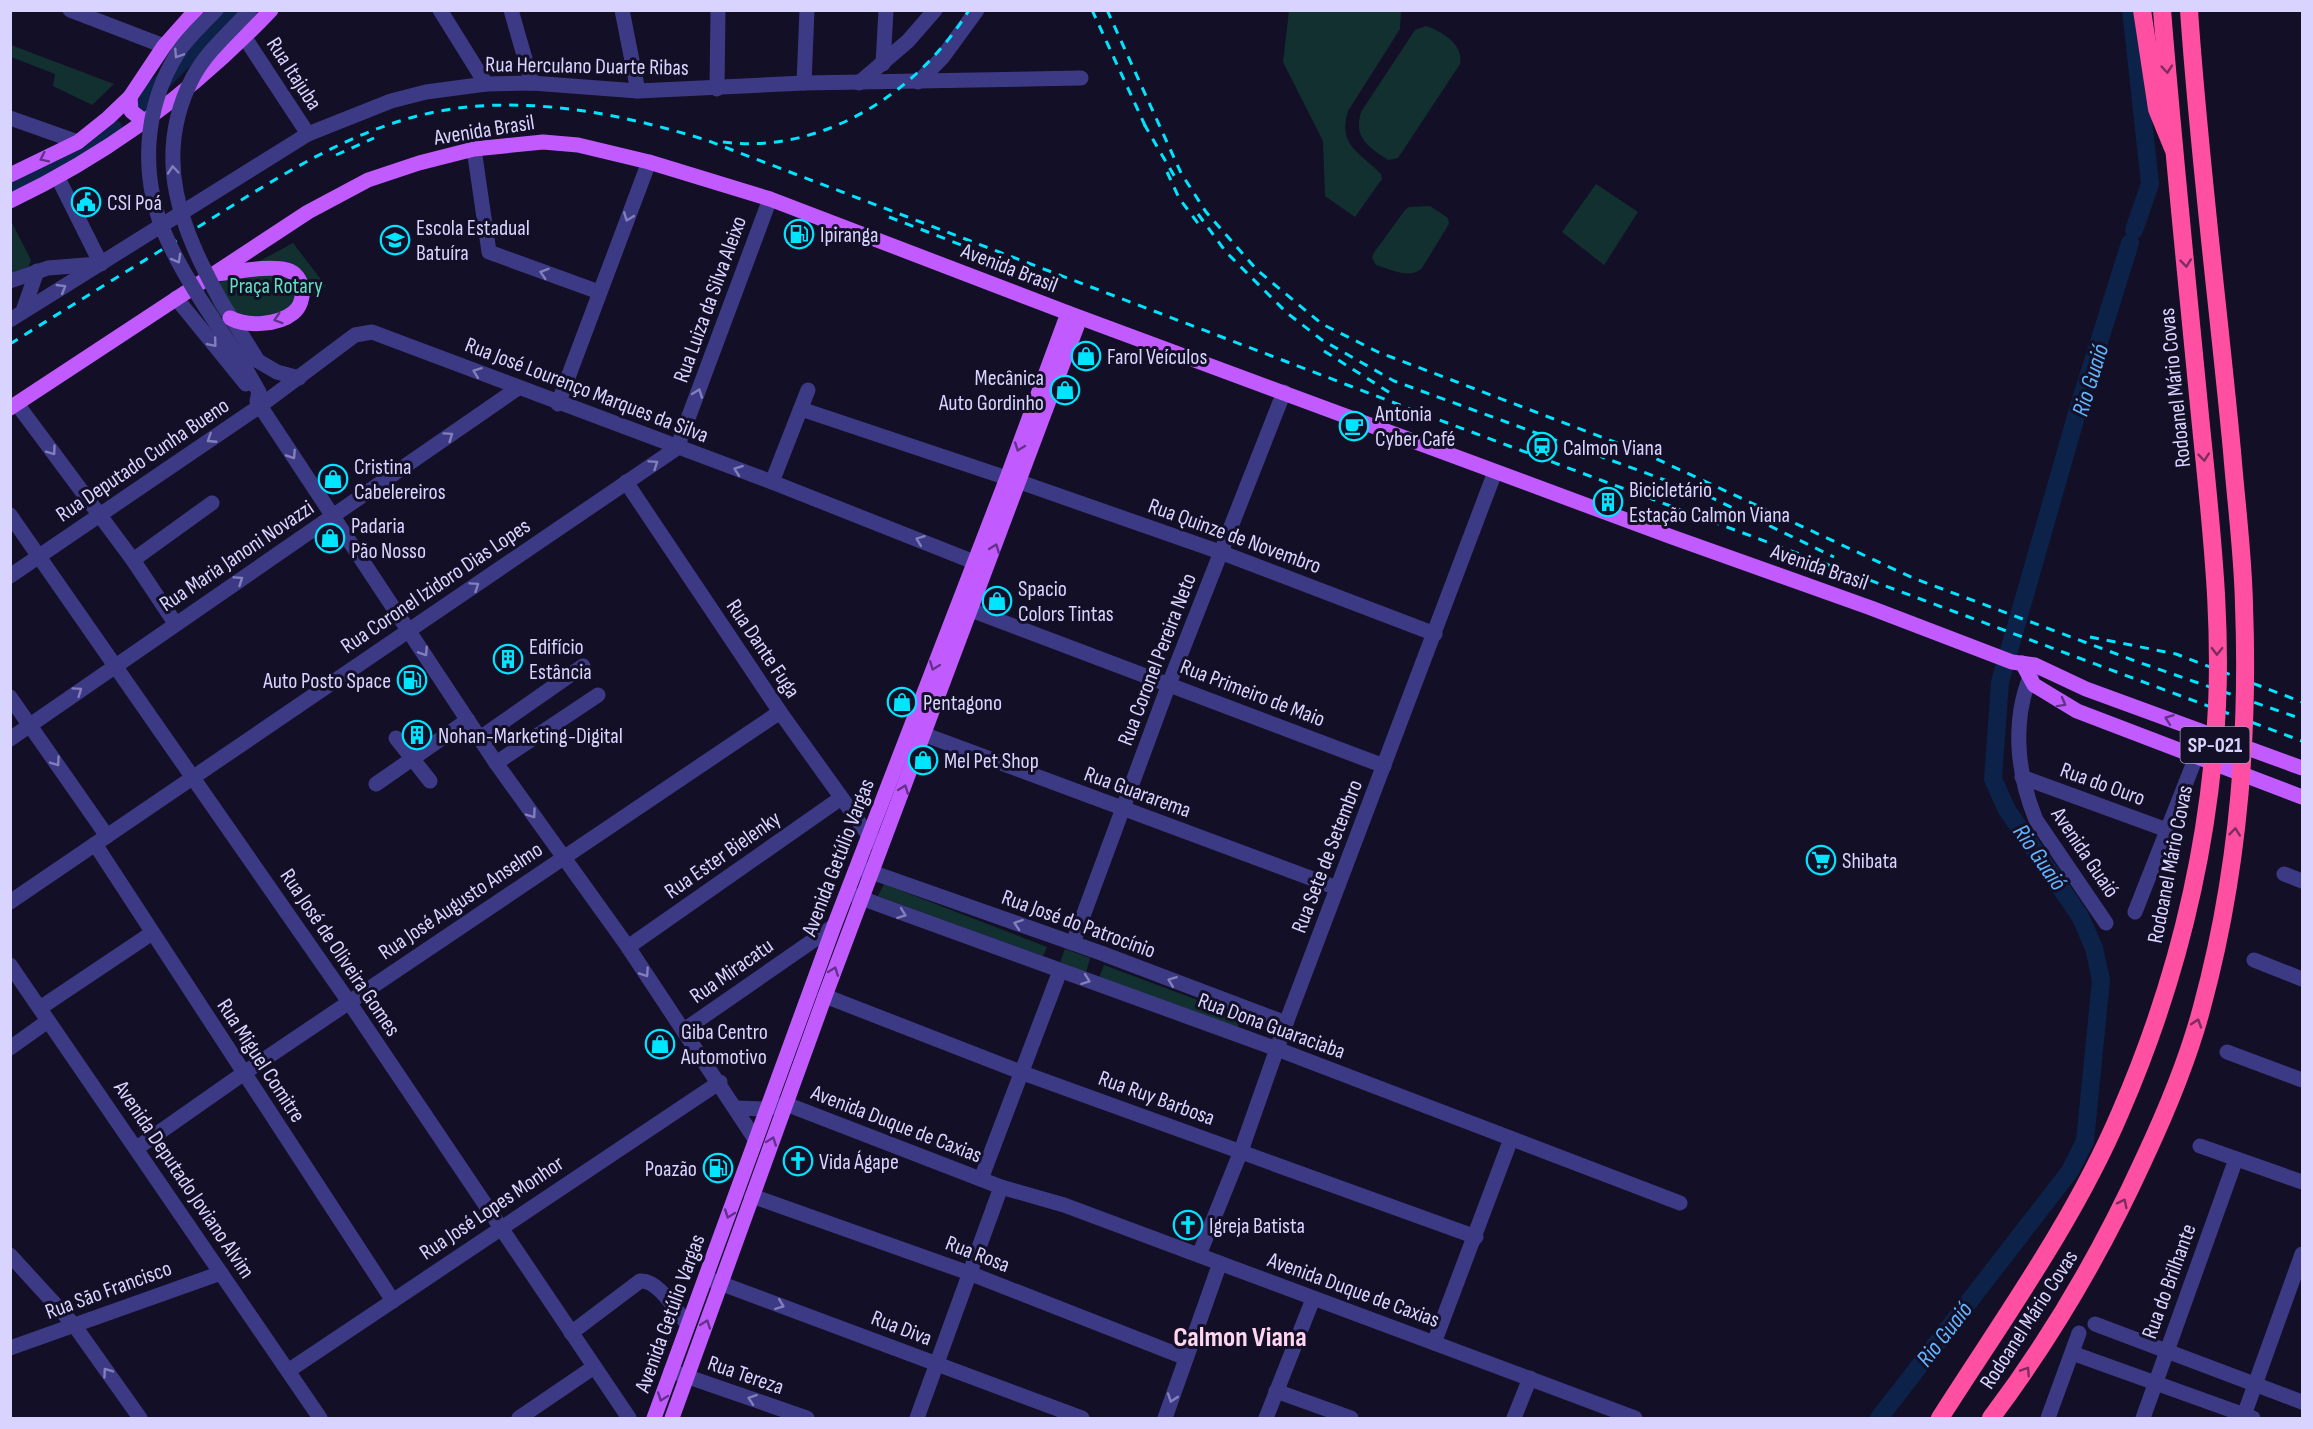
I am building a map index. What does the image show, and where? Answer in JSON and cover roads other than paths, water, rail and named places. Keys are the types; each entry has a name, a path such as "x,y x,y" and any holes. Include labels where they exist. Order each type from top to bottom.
{"highway":[{"path":"2142,10 2157,109 2175,152"},
{"name":"Rodoanel Mário Covas","path":"1940,1419 2048,1249 2089,1178 2120,1114 2151,1036 2172,970 2205,821 2215,746 2216,589 2162,10"},
{"name":"Rodoanel Mário Covas","path":"1991,1419 2051,1333 2095,1259 2174,1094 2201,1011 2219,936 2235,834 2242,756 2245,607 2189,10"}],"main road":[{"path":"10,175 78,142 108,118 130,97 164,46 196,10"},
{"path":"10,201 58,177 145,122 194,84 245,38 271,10"},
{"path":"130,97 131,111 145,122"},
{"path":"108,118 123,118 127,123 127,134"},
{"name":"Avenida Brasil","path":"14,406 339,193 409,166 474,149 543,142 578,146 649,162 770,200 1074,316 2302,768"},
{"path":"214,274 279,269 296,275 301,282 300,302 291,315 276,321 256,323 238,322 230,318"},
{"name":"Avenida Getúlio Vargas","path":"654,1419 688,1324 713,1280 752,1196 971,610 1013,480 1074,316"},
{"name":"Avenida Getúlio Vargas","path":"672,1419 687,1377 755,1139 856,867 974,562 1013,480"},
{"path":"971,610 971,601 980,572 979,565 974,562"},
{"name":"Avenida Brasil","path":"2025,667 2044,693 2078,711 2302,798"}],"street":[{"path":"70,10 164,46"},
{"path":"216,10 181,49 159,91 148,136 150,180 166,238 259,392 259,404"},
{"path":"250,10 211,52 193,77 172,141 172,165 179,209 194,249 230,318 258,361 277,372 299,378"},
{"path":"440,10 486,84"},
{"path":"511,10 532,83"},
{"path":"622,10 638,91"},
{"path":"717,89 718,10"},
{"path":"804,83 807,10"},
{"path":"883,64 886,10"},
{"path":"859,82 909,41 935,10"},
{"path":"918,82 942,58 977,10"},
{"name":"Rua Itajuba","path":"245,38 308,134"},
{"name":"Rua Herculano Duarte Ribas","path":"17,316 308,134 357,112 426,92 486,84 532,83 638,91 717,89 804,83 1081,78"},
{"path":"10,118 78,142"},
{"path":"474,149 489,252 599,292"},
{"path":"558,404 649,162"},
{"path":"10,281 56,267 101,264 58,177"},
{"name":"Rua Luiza da Silva Aleixo","path":"677,448 770,200"},
{"path":"17,316 37,271"},
{"path":"176,298 241,376 496,763 628,947 720,1082 755,1139"},
{"name":"Rua José Lourenço Marques da Silva","path":"299,378 355,334 372,332 558,404 772,482 974,562"},
{"name":"Rua Deputado Cunha Bueno","path":"10,576 299,378"},
{"name":"Rua Maria Janoni Novazzi","path":"10,739 174,623 518,388"},
{"path":"772,482 808,390"},
{"name":"Rua Coronel Pereira Neto","path":"1073,943 1169,684 1284,392"},
{"path":"14,406 133,560 174,623"},
{"name":"Rua Quinze de Novembro","path":"801,409 1220,552 1435,634"},
{"name":"Rua Coronel Izidoro Dias Lopes","path":"10,902 677,448"},
{"name":"Rua Sete de Setembro","path":"1199,1255 1241,1151 1286,1023 1495,472"},
{"name":"Rua Dante Fuga","path":"627,483 780,712 868,836 882,847"},
{"path":"133,560 212,503"},
{"name":"Rua José de Oliveira Gomes","path":"10,515 116,664 349,1002 629,1419"},
{"name":"Rua Primeiro de Maio","path":"971,610 1384,766"},
{"path":"480,738 583,666"},
{"name":"Avenida Guaió","path":"2025,667 2019,712 2018,743 2022,777 2036,820 2106,923"},
{"path":"496,763 598,695"},
{"name":"Rua Miguel Comitre","path":"10,697 30,724 101,840 152,933 393,1301"},
{"name":"Rua José Augusto Anselmo","path":"138,1148 244,1073 780,712"},
{"path":"376,784 468,720"},
{"name":"Rua Guararema","path":"923,734 1337,888"},
{"path":"396,738 430,781"},
{"path":"2135,912 2196,757"},
{"name":"Rua do Ouro","path":"2022,777 2167,831"},
{"name":"Rua Ester Bielenky","path":"628,947 841,798"},
{"name":"Rua José do Patrocínio","path":"856,867 1073,943 1286,1023"},
{"path":"2284,874 2302,881"},
{"name":"Rua Dona Guaraciaba","path":"848,893 1277,1049 1680,1203"},
{"name":"Rua Miracatu","path":"684,1030 834,926"},
{"path":"10,1048 44,1014 152,933"},
{"path":"2254,960 2302,979"},
{"name":"Avenida Deputado Joviano Alvim","path":"10,965 138,1148 320,1419"},
{"path":"981,1179 1060,971"},
{"name":"Rua Ruy Barbosa","path":"825,996 1023,1073 1476,1237"},
{"path":"2227,1052 2302,1080"},
{"name":"Rua José Lopes Monhor","path":"288,1371 500,1227 720,1082"},
{"path":"736,1108 766,1109 786,1104"},
{"name":"Avenida Duque de Caxias","path":"786,1104 1001,1187 1064,1205 1635,1419"},
{"path":"1434,1343 1476,1237 1511,1139"},
{"path":"2200,1146 2302,1182"},
{"name":"Rua do Brilhante","path":"2143,1419 2236,1159"},
{"path":"917,1419 1001,1187"},
{"name":"Rua Rosa","path":"752,1196 969,1273 1186,1358"},
{"path":"2072,1353 2247,1418 2255,1385 2302,1254"},
{"path":"10,1255 74,1325 140,1419"},
{"path":"1165,1419 1220,1263"},
{"name":"Rua São Francisco","path":"10,1348 222,1273"},
{"name":"Rua Diva","path":"713,1280 1083,1419"},
{"path":"571,1333 640,1281 653,1285 688,1324"},
{"path":"1266,1419 1313,1299"},
{"path":"2095,1324 2302,1402"},
{"path":"2048,1419 2079,1333"},
{"path":"519,1419 594,1367"},
{"name":"Rua Tereza","path":"671,1371 807,1419"},
{"path":"1514,1419 1530,1378"},
{"path":"1276,1391 1351,1419"}],"waterway":[{"path":"137,107 233,10"},
{"name":"Rio Guaió","path":"2131,10 2150,184 2134,230"},
{"path":"10,184 82,149 113,128"},
{"name":"Rio Guaió","path":"1879,1418 2070,1171 2085,1141 2101,980 2094,948 2080,916 2007,810 1993,779 2000,682 2079,406 2130,243"}],"railway":[{"path":"723,142 760,143 796,138 831,128 864,112 895,91 923,67 948,40 969,10"},
{"path":"1092,10 1148,132"},
{"path":"1107,10 1181,173 1206,212 1257,270 1322,324 1378,352 1646,454 1913,578 2138,662 2302,719"},
{"path":"10,344 295,168 365,133 402,120 439,111 479,106 537,106 594,112 650,124 706,140 1434,418 2302,741"},
{"path":"1144,124 1176,179"},
{"path":"336,155 374,138"},
{"path":"1167,172 1179,198 1200,226"},
{"path":"1198,214 1226,252 1287,313 1322,340 1394,381 1706,495 1834,557"},
{"path":"889,217 995,258"},
{"path":"1324,351 1395,396"},
{"path":"2090,637 2176,654 2302,702"}],"place":[{"name":"CSI Poá","path":"86,202"},
{"name":"Ipiranga","path":"799,234"},
{"name":"Escola Estadual Batuíra","path":"395,240"},
{"name":"Farol Veículos","path":"1086,356"},
{"name":"Mecânica Auto Gordinho","path":"1065,390"},
{"name":"Antonia Cyber Café","path":"1354,426"},
{"name":"Calmon Viana","path":"1542,447"},
{"name":"Cristina Cabelereiros","path":"333,479"},
{"name":"Bicicletário Estação Calmon Viana","path":"1608,502"},
{"name":"Padaria Pão Nosso","path":"330,538"},
{"name":"Spacio Colors Tintas","path":"997,601"},
{"name":"Edifício Estância","path":"508,659"},
{"name":"Auto Posto Space","path":"412,680"},
{"name":"Pentagono","path":"902,702"},
{"name":"Nohan-Marketing-Digital","path":"417,735"},
{"name":"Mel Pet Shop","path":"923,760"},
{"name":"Shibata","path":"1821,860"},
{"name":"Giba Centro Automotivo","path":"660,1044"},
{"name":"Vida Ágape","path":"798,1161"},
{"name":"Poazão","path":"718,1168"},
{"name":"Igreja Batista","path":"1188,1225"}],"district":[{"name":"Calmon Viana","path":"1240,1336"}],"park label":[{"name":"Praça Rotary","path":"276,285"}]}
